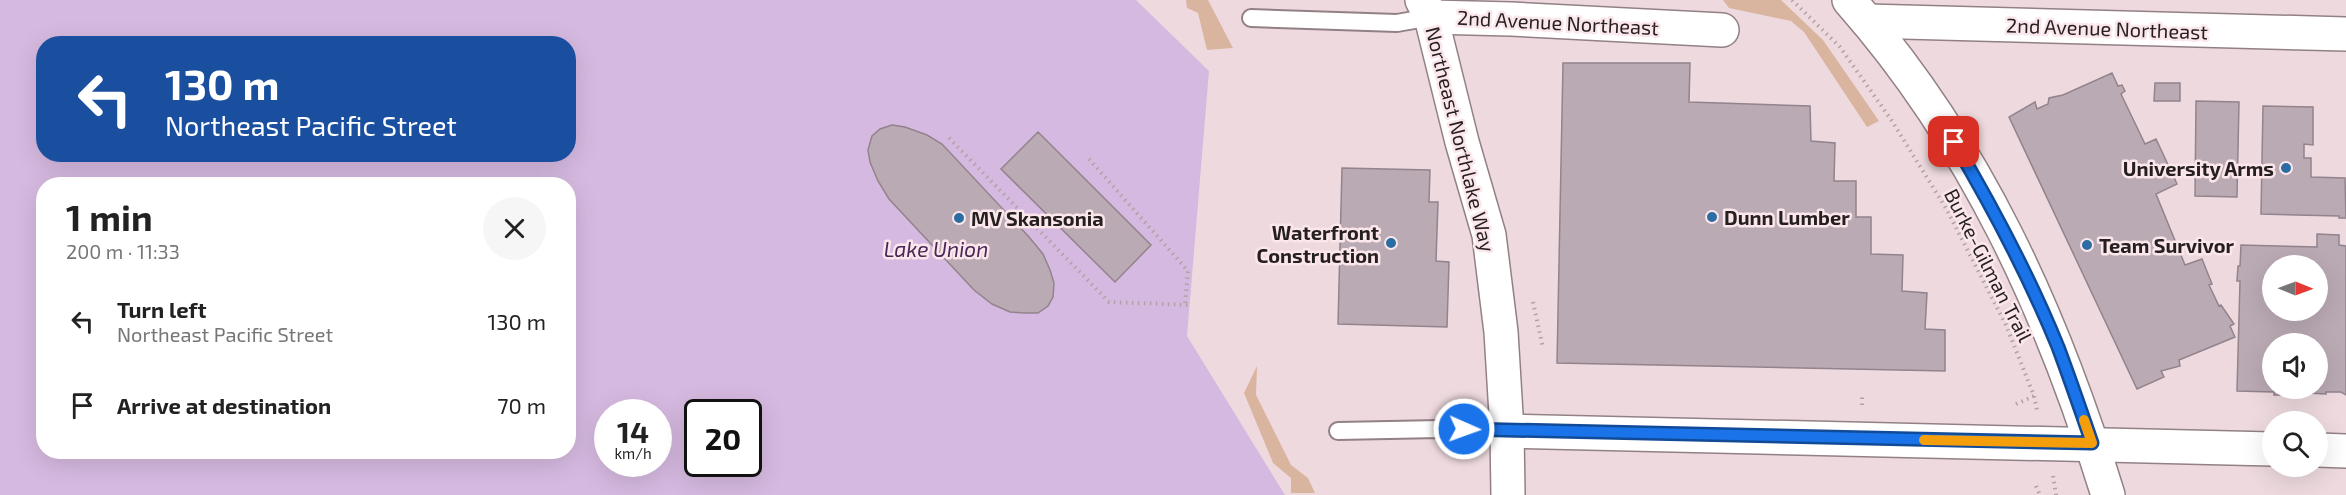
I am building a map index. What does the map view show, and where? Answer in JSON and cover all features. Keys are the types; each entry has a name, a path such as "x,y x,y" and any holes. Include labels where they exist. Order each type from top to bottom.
{"street":[{"name":"2nd Avenue Northeast","path":"1426,9 1491,18 1722,30"},
{"name":"Northeast Northlake Way","path":"1426,9 1489,235 1501,332 1508,495"},
{"name":"2nd Avenue Northeast","path":"1858,10 2346,34"},
{"path":"1858,10 1903,66 1954,142 2000,224 2058,348 2108,495"},
{"path":"1507,431 2262,449"},
{"path":"2328,450 2346,451"}],"lane":[{"name":"2nd Avenue Northeast","path":"1251,18 1397,23 1426,9"},
{"path":"1338,430 1507,431"}],"path":[{"name":"Burke-Gilman Trail","path":"1792,0 1840,47 1892,122 1947,210 2006,325 2037,408"},
{"path":"949,138 1109,302 1187,305 1188,271 1089,159"},
{"path":"2016,404 2034,396"},
{"path":"1862,405 1863,397"},
{"path":"2052,471 2056,495"},
{"path":"2036,486 2040,495"}],"shaded area":[{"path":"1186,0 1208,0 1233,48 1207,50 1198,13 1187,8"},
{"path":"1723,0 1781,0 1823,40 1879,121 1867,127 1804,32 1791,21 1729,8"},
{"path":"1257,366 1256,395 1291,465 1308,478 1315,493 1291,493 1291,478 1273,463 1244,393"}],"water":[{"name":"Lake Union","path":"0,0 1136,0 1209,71 1187,336 1285,495 0,495"}],"building":[{"name":"Dunn Lumber","path":"1563,63 1690,63 1689,102 1810,106 1811,141 1835,143 1834,181 1856,181 1856,217 1871,217 1871,254 1903,255 1902,291 1927,293 1925,329 1945,330 1945,371 1557,363"},
{"path":"2112,73 2118,86 2122,85 2125,91 2121,94 2145,144 2156,139 2177,184 2156,194 2185,265 2202,259 2212,284 2209,285 2219,306 2221,305 2234,324 2230,326 2235,337 2179,360 2180,366 2161,371 2164,377 2137,389 2009,117 2035,102 2037,109 2048,104 2049,98 2063,95"},
{"path":"2155,83 2180,83 2180,101 2154,101"},
{"path":"2196,101 2239,102 2237,197 2195,196"},
{"name":"University Arms","path":"2263,106 2313,107 2313,145 2304,144 2304,158 2311,158 2311,177 2345,178 2346,218 2261,214"},
{"name":"MV Skansonia","path":"892,125 927,135 942,144 1029,237 1043,254 1054,283 1053,297 1048,306 1038,313 1025,313 1010,312 992,304 974,290 889,199 878,181 868,150 872,136 880,129"},
{"path":"1038,132 1151,245 1115,282 1001,169"},
{"path":"1342,168 1430,170 1429,202 1438,202 1436,261 1449,262 1447,327 1338,324"},
{"path":"2317,234 2339,235 2339,245 2346,246 2346,395 2341,392 2328,392 2328,333 2262,333 2262,392 2237,391 2240,281 2237,281 2241,245 2317,247"}],"slow traffic":[{"path":"1924,440 2092,443 2084,420"}],"place":[{"name":"University Arms","path":"2286,168"},
{"name":"Dunn Lumber","path":"1712,217"},
{"name":"MV Skansonia","path":"959,218"},
{"name":"Waterfront Construction","path":"1391,243"},
{"name":"Team Survivor","path":"2087,245"}],"route":[{"path":"1464,429 2092,443 2058,348 2031,285 1954,142"}]}
